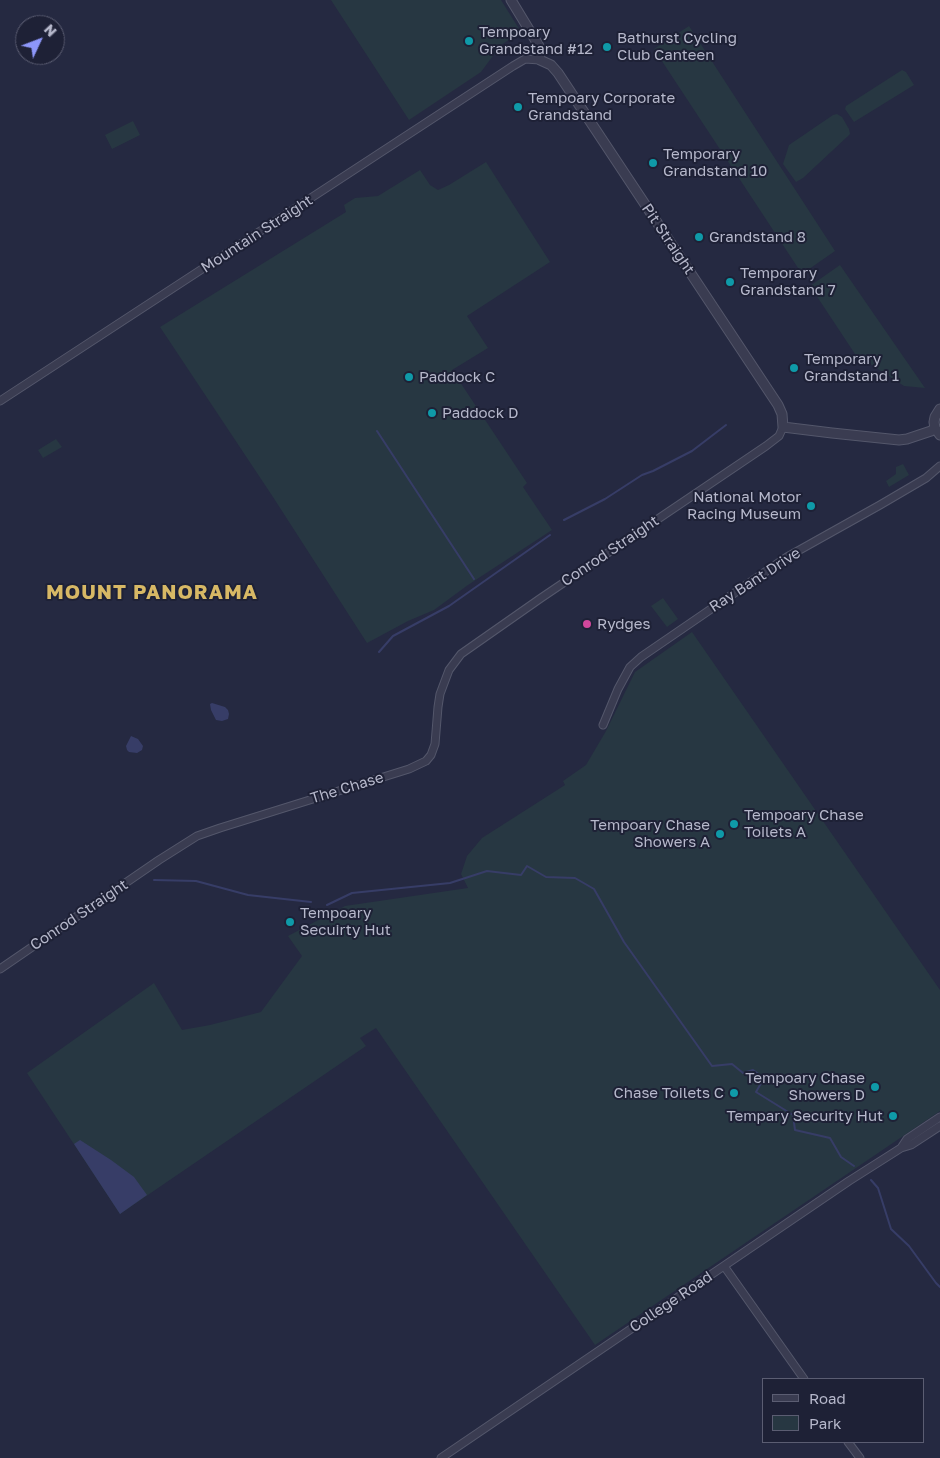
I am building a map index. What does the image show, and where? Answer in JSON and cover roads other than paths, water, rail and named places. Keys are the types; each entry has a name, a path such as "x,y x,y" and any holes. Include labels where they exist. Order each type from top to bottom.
{"street":[{"path":"511,0 539,46 540,60"},
{"name":"Mountain Straight","path":"0,401 513,66 525,59 540,60"},
{"name":"Pit Straight","path":"540,60 551,64 558,73 778,405 782,414 783,427"},
{"path":"783,427 899,440 931,431 938,432 935,417 940,409"},
{"name":"Conrod Straight","path":"464,652 757,452 776,438 783,427"},
{"name":"Ray Bant Drive","path":"603,725 630,667 641,657 787,557 926,478 940,467"},
{"name":"The Chase","path":"159,860 189,840 206,832 409,769 426,761 431,755 435,744 438,702 443,685 454,664 464,652"},
{"name":"Conrod Straight","path":"0,969 159,860"},
{"name":"College Road","path":"901,1148 907,1139 940,1117"},
{"name":"College Road","path":"442,1458 901,1148 911,1145 940,1126"},
{"path":"724,1266 803,1378"},
{"path":"849,1443 860,1458"}],"water":[{"path":"210,704 225,707 228,710 228,719 216,720 211,710"},
{"path":"131,736 138,739 143,746 142,750 137,753 127,750 126,746"},
{"path":"80,1140 134,1177 147,1195 120,1214 74,1144"}],"waterway":[{"path":"564,520 605,499 642,475 692,451 726,425"},
{"path":"377,431 474,579"},
{"path":"379,652 393,636 449,606 550,535"},
{"path":"327,905 352,893 450,883 487,871 521,875 527,866 546,877 575,878 594,889 624,942 712,1066 732,1064 743,1073 753,1070 764,1078 756,1092 793,1115 795,1130 830,1138 841,1157 854,1166"},
{"path":"154,880 196,881 248,895 311,902"},
{"path":"871,1180 878,1188 891,1229 909,1246 940,1287"}],"place":[{"name":"Tempoary Grandstand #12","path":"469,41"},
{"name":"Bathurst Cycling Club Canteen","path":"607,47"},
{"name":"Tempoary Corporate Grandstand","path":"518,107"},
{"name":"Temporary Grandstand 10","path":"653,163"},
{"name":"Grandstand 8","path":"699,237"},
{"name":"Temporary Grandstand 7","path":"730,282"},
{"name":"Temporary Grandstand 1","path":"794,368"},
{"name":"Paddock C","path":"409,377"},
{"name":"Paddock D","path":"432,413"},
{"name":"National Motor Racing Museum","path":"811,506"},
{"name":"Rydges","path":"587,624"},
{"name":"Tempoary Chase Toilets A","path":"734,824"},
{"name":"Tempoary Chase Showers A","path":"720,834"},
{"name":"Tempoary Secuirty Hut","path":"290,922"},
{"name":"Tempoary Chase Showers D","path":"875,1087"},
{"name":"Chase Toilets C","path":"734,1093"},
{"name":"Tempary Security Hut","path":"893,1116"}],"district":[{"name":"MOUNT PANORAMA","path":"152,593"}]}
